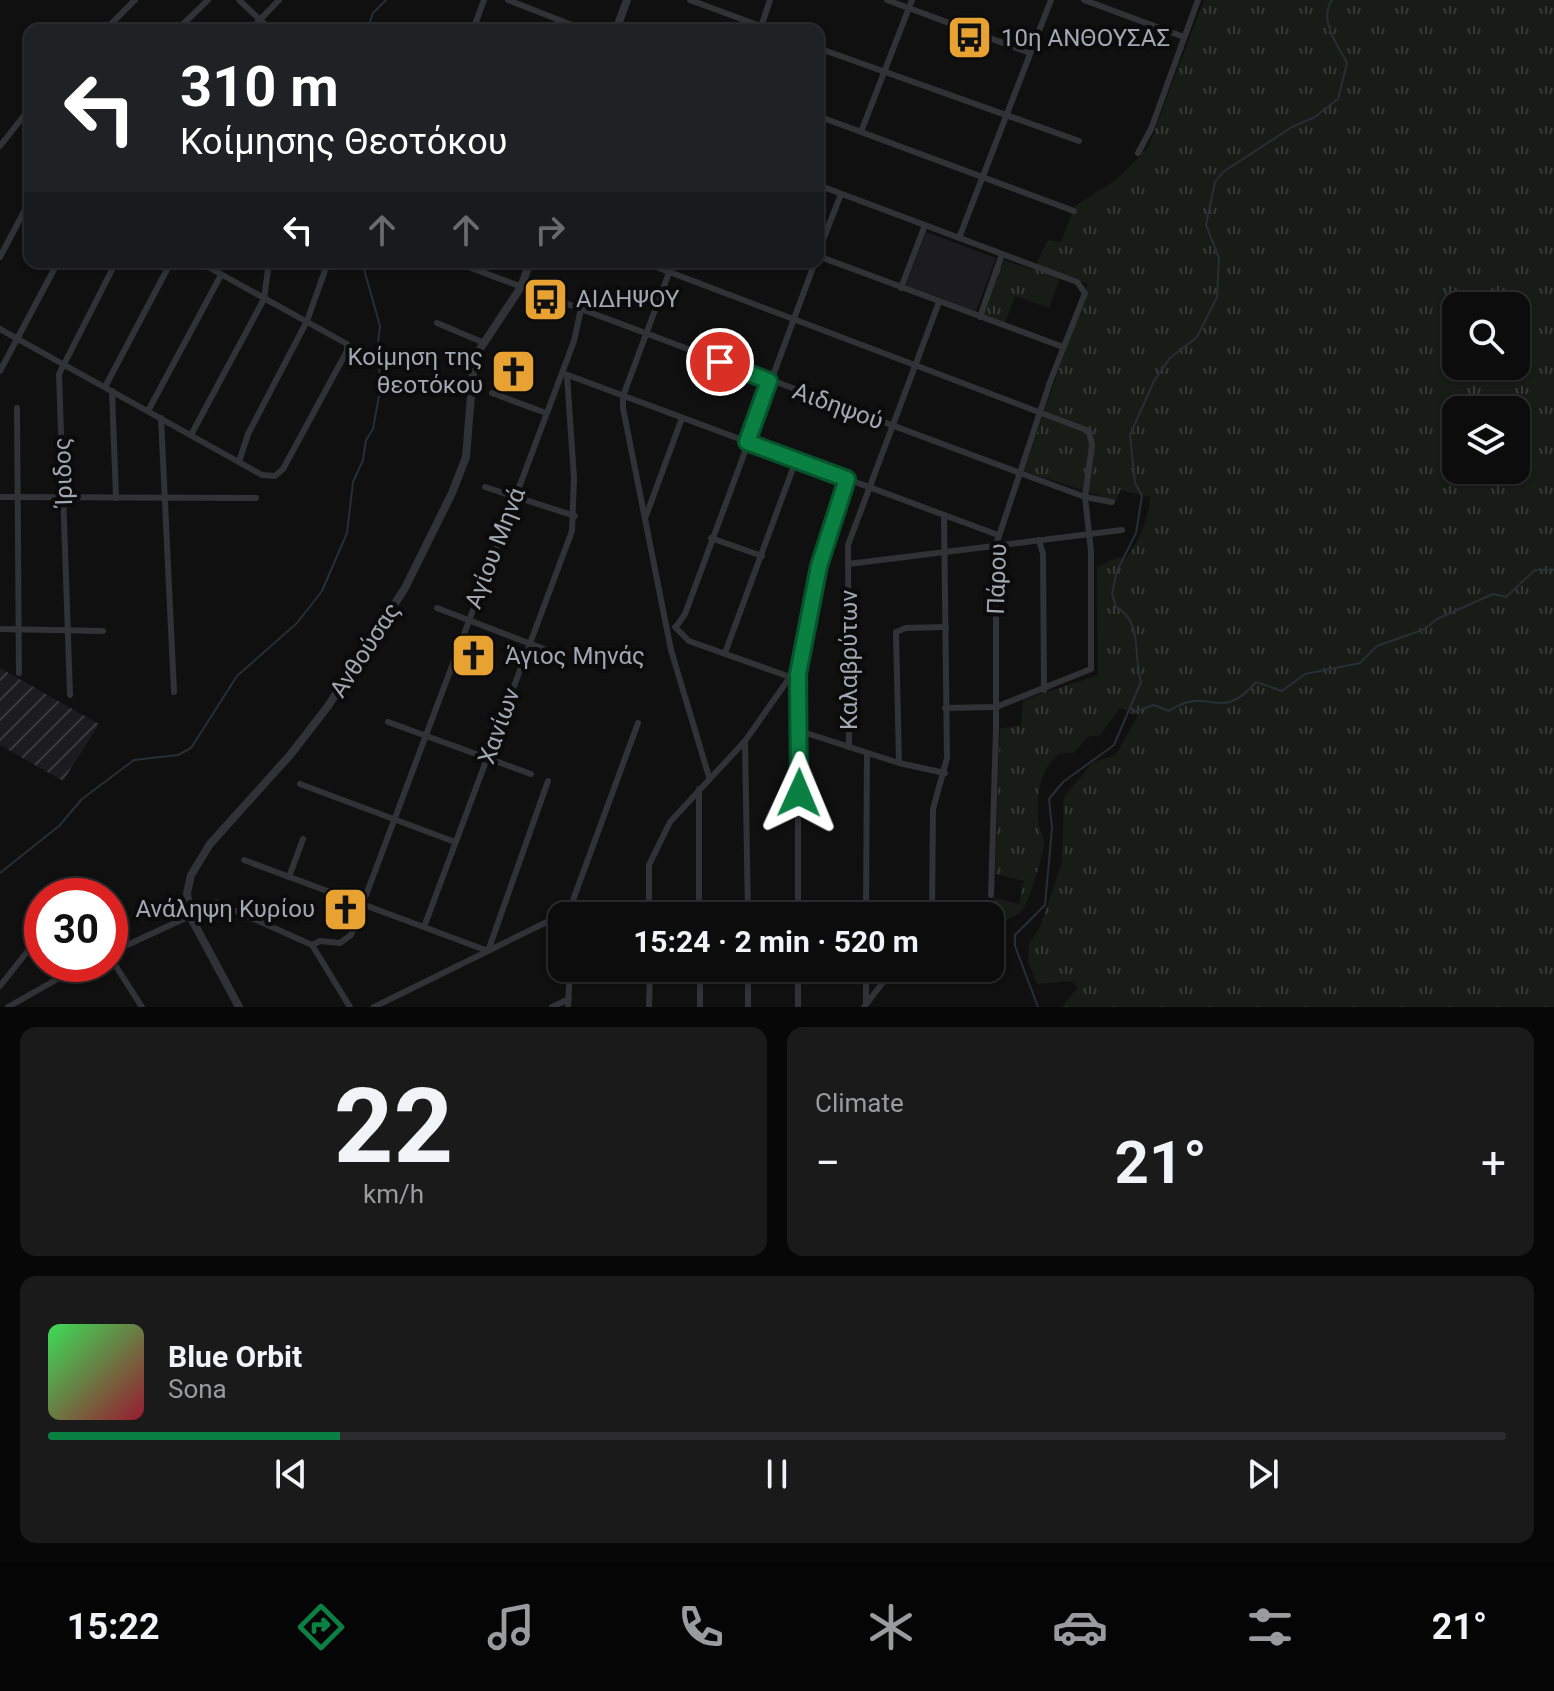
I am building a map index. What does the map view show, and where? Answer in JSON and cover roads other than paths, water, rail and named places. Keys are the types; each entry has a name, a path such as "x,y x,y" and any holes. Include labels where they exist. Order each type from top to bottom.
{"street":[{"path":"111,24 135,0"},
{"path":"183,24 208,0"},
{"path":"239,0 264,24"},
{"path":"256,24 279,0"},
{"path":"475,24 484,0"},
{"path":"508,0 570,24"},
{"path":"618,24 627,0"},
{"path":"690,0 750,24"},
{"path":"761,24 770,0"},
{"path":"887,0 1030,53"},
{"path":"861,132 912,0"},
{"path":"959,238 1051,0"},
{"path":"1084,0 1184,37"},
{"path":"1138,153 1151,129 1198,0"},
{"path":"824,50 1079,141"},
{"path":"0,146 24,116"},
{"path":"824,118 1074,211"},
{"path":"824,187 1002,254 980,317"},
{"path":"824,239 841,194"},
{"path":"0,257 24,211"},
{"path":"901,288 925,225"},
{"name":"Πάρου","path":"991,895 996,545 1063,347 1085,293 1077,282 1002,254"},
{"path":"824,257 1063,347"},
{"path":"0,371 55,268"},
{"name":"Ίριδος","path":"70,695 59,374 113,268"},
{"path":"116,498 109,389 168,268"},
{"path":"0,329 262,475 275,476 283,469 347,351 347,344 209,268"},
{"path":"191,435 264,299 268,268"},
{"path":"239,462 248,434 307,321 326,268"},
{"name":"Αιδηψού","path":"471,268 1085,497 1112,502"},
{"name":"Ανθούσας","path":"190,914 189,883 204,851 291,754 328,706 377,635 422,555 466,457 471,373 482,342 521,287 528,268"},
{"path":"659,268 1089,431 1091,460 1085,497 1090,533 1093,659 1088,673 996,707 945,708"},
{"path":"671,268 623,396 624,419 671,650 709,777"},
{"path":"676,627 685,614 813,268"},
{"path":"148,411 221,275"},
{"name":"Καλαβρύτων","path":"849,747 848,545 939,302"},
{"name":"Αγίου Μηνά","path":"312,945 344,941 352,933 514,496 564,374 581,309"},
{"path":"437,323 482,342"},
{"path":"564,374 998,535"},
{"name":"Χανίων","path":"424,927 572,531 575,516 574,478 564,374"},
{"path":"492,393 546,413"},
{"path":"17,408 19,673"},
{"path":"161,418 174,692"},
{"path":"646,516 682,418"},
{"path":"725,653 796,460"},
{"path":"798,902 798,674 819,566 847,479"},
{"path":"485,487 575,516"},
{"path":"0,497 256,498"},
{"path":"932,902 933,809 945,773 944,515"},
{"path":"848,564 1122,530"},
{"path":"711,538 762,556"},
{"path":"1039,540 1043,554 1044,690"},
{"path":"437,608 565,657"},
{"path":"666,621 689,641 790,677"},
{"path":"899,763 896,632 906,628 946,627"},
{"path":"0,629 103,631"},
{"path":"650,902 653,851 676,813 745,741 790,677 798,674"},
{"path":"388,722 531,774"},
{"path":"575,902 638,723"},
{"path":"800,731 899,763 945,773"},
{"path":"745,741 748,902"},
{"path":"866,902 867,753"},
{"path":"488,951 548,781"},
{"path":"300,784 455,842"},
{"path":"699,789 699,902"},
{"path":"289,877 303,839"},
{"path":"244,860 488,951"},
{"path":"128,946 216,902 312,945 350,1007"},
{"path":"190,914 239,1007"},
{"path":"374,1007 548,924"},
{"path":"0,986 24,956"},
{"path":"8,1007 52,982"},
{"path":"127,982 142,1007"},
{"path":"568,1007 570,982"},
{"path":"649,1007 650,982"},
{"path":"700,1007 701,982"},
{"path":"748,982 748,1007"},
{"path":"798,982 798,1007"},
{"path":"865,1006 866,982"},
{"path":"865,1006 883,982"},
{"path":"552,1007 569,999"}],"waterway":[{"path":"369,24 373,13 386,0"},
{"path":"1038,1007 1015,946 1015,935 1045,905 1052,828 1049,799 1063,782 1114,745 1141,682 1134,630 1124,613 1116,607 1112,593 1117,571 1136,533 1142,496 1135,483 1130,435 1154,381 1170,358 1197,337 1217,297 1219,258 1206,225 1215,182 1223,172 1292,127 1315,117 1338,99 1347,63 1328,24 1328,8 1332,0"},
{"path":"0,873 59,826 82,799 134,760 178,755 191,748 237,676 297,623 322,591 347,533 353,482 363,460 366,440 373,429 381,385 377,350 380,326 364,268"},
{"path":"1131,713 1154,705 1169,711 1191,701 1225,703 1244,694 1256,682 1282,691 1305,674 1360,663 1377,646 1425,629 1437,619 1493,594 1506,597 1535,570 1554,570"}],"place":[{"name":"10η ΑΝΘΟΥΣΑΣ","path":"970,38"},
{"name":"ΑΙΔΗΨΟΥ","path":"545,299"},
{"name":"Κοίμηση της θεοτόκου","path":"514,371"},
{"name":"Άγιος Μηνάς","path":"474,656"},
{"name":"Ανάληψη Κυρίου","path":"346,909"}]}
